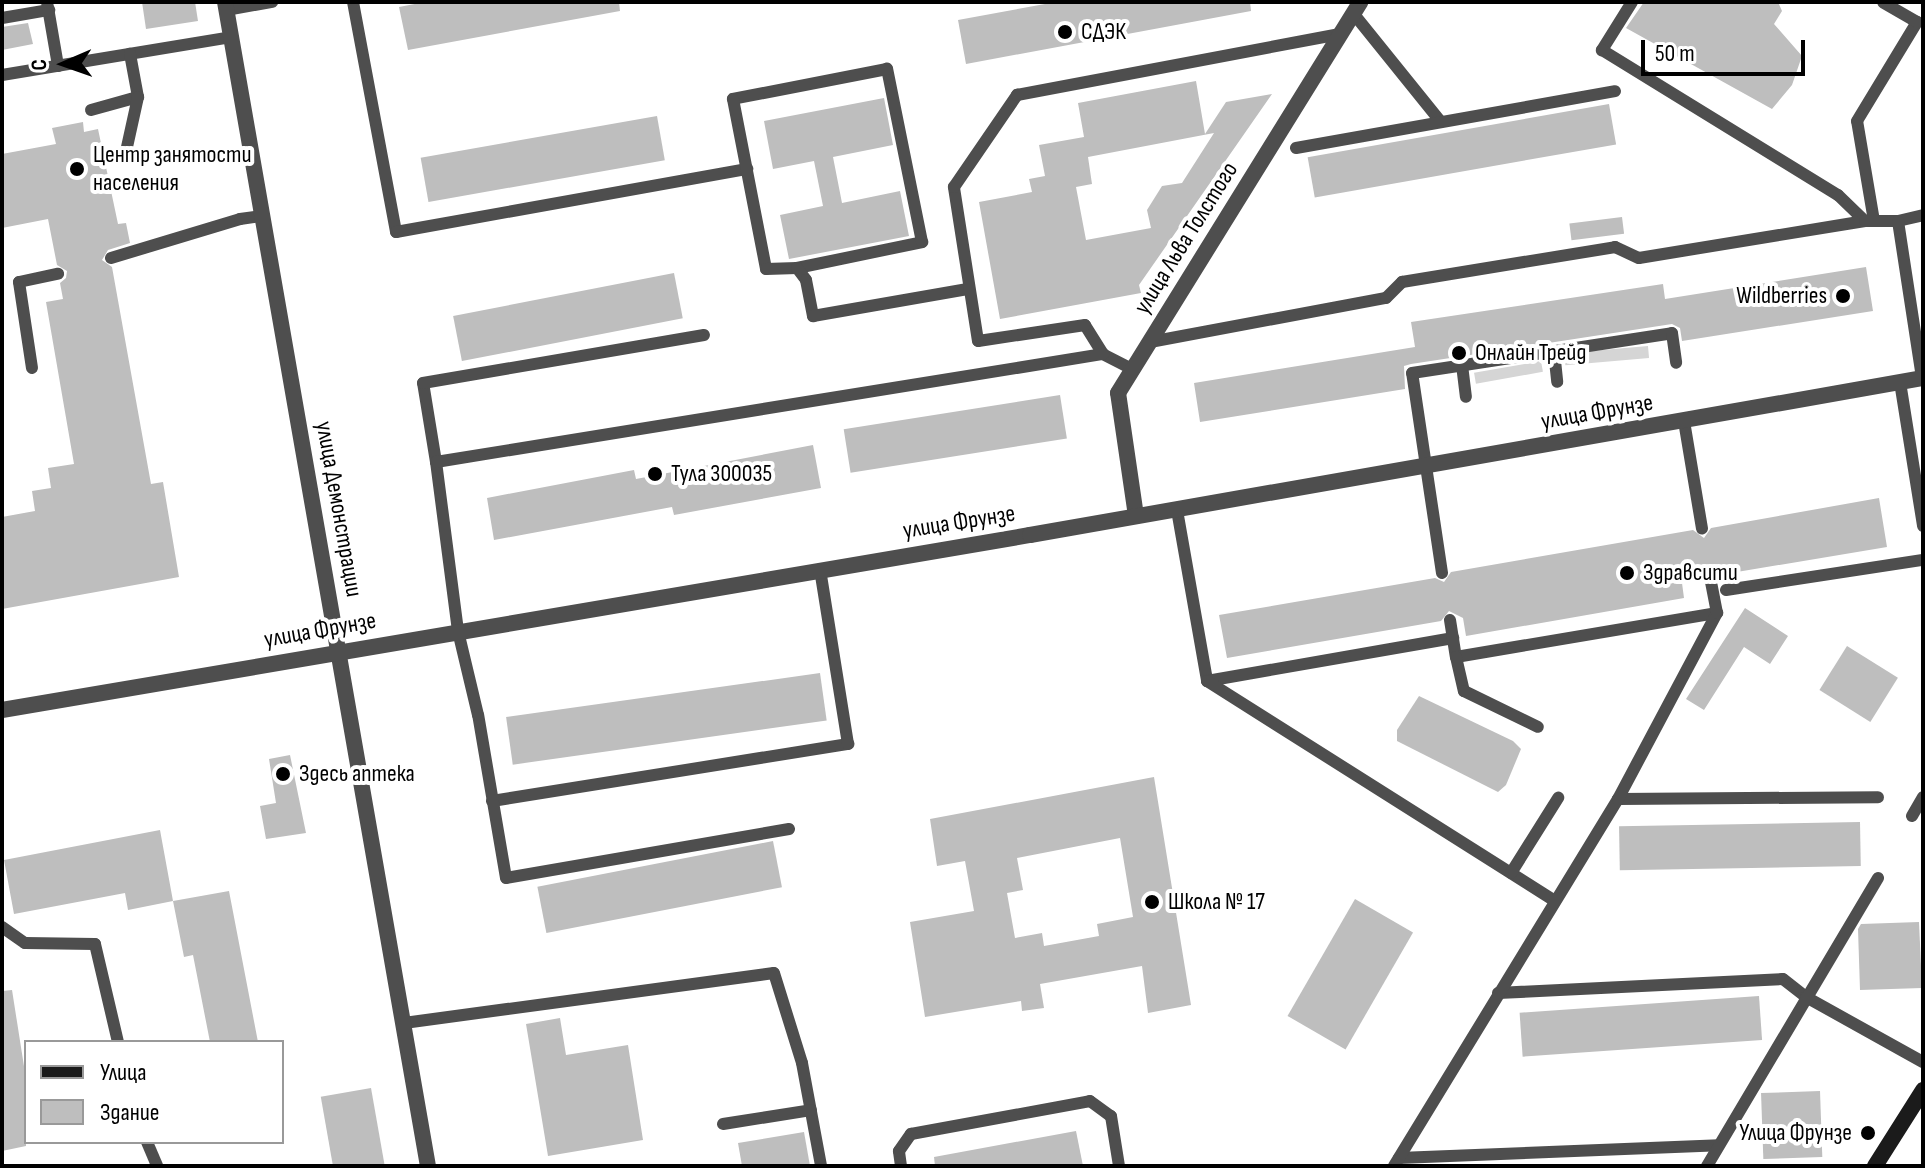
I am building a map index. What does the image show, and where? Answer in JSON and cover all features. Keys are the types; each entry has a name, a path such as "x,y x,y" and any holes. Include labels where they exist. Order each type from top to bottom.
{"main road":[{"path":"1875,1166 1923,1090"}],"street":[{"name":"улица Демонстрации","path":"225,6 428,1166"},
{"name":"улица Льва Толстого","path":"1136,516 1118,393 1357,7"},
{"name":"улица Фрунзе","path":"2,710 1177,510 1922,378"}],"lane":[{"path":"225,6 272,2"},
{"path":"353,2 396,232 747,169"},
{"path":"1632,2 1602,50 1838,195 1869,221"},
{"path":"1869,221 1857,121 1917,22 1883,2"},
{"path":"2,18 48,6 58,66"},
{"path":"1357,7 1441,122"},
{"path":"1132,369 1103,354 1085,325 978,341 954,187 1017,95 1341,34"},
{"path":"2,75 231,37"},
{"path":"127,147 138,97 130,54"},
{"path":"887,69 922,242 797,268 766,269 733,99 887,69"},
{"path":"1296,148 1615,91"},
{"path":"91,110 138,97"},
{"path":"1150,342 1386,298 1402,282 1615,247 1639,258 1923,215"},
{"path":"111,258 240,219 262,216"},
{"path":"1898,221 1922,378"},
{"path":"797,268 806,280 813,316 968,289"},
{"path":"32,368 19,282 58,274"},
{"path":"1442,573 1412,373 1672,333 1676,363"},
{"path":"704,335 423,383 458,631 478,715 506,878 789,829"},
{"path":"1554,351 1557,382"},
{"path":"436,462 1103,354"},
{"path":"1462,365 1466,397"},
{"path":"1900,382 1923,526"},
{"path":"1684,421 1702,529"},
{"path":"1177,510 1207,681 1554,900"},
{"path":"1726,590 1923,560"},
{"path":"492,801 848,744 820,569"},
{"path":"1397,1162 1618,799 1717,613 1710,577"},
{"path":"1456,657 1717,613"},
{"path":"1450,620 1464,691 1538,727"},
{"path":"1207,681 1453,638"},
{"path":"1618,799 1878,797"},
{"path":"1912,816 1923,797"},
{"path":"1511,873 1558,798"},
{"path":"1707,1166 1878,878"},
{"path":"2,927 25,943 95,944 118,1040"},
{"path":"404,1023 774,973 802,1063 821,1166"},
{"path":"1498,993 1783,979 1806,997 1923,1062"},
{"path":"901,1166 899,1151 911,1134 1090,1101 1111,1116 1119,1166"},
{"path":"723,1124 811,1110"},
{"path":"148,1144 157,1166"},
{"path":"1397,1162 1719,1145"}],"shaded area":[{"path":"1648,346 1649,358 1565,365 1564,353"},
{"path":"1541,361 1543,372 1476,384 1474,373"}],"building":[{"path":"142,2 195,2 198,21 146,29"},
{"path":"425,2 619,2 620,11 408,50 399,7"},
{"path":"1056,2 1250,2 1251,11 966,64 958,20"},
{"path":"1644,2 1778,2 1782,11 1774,24 1802,56 1792,85 1772,109 1626,28"},
{"path":"28,23 33,44 2,50 2,27"},
{"path":"1196,81 1205,134 1226,102 1272,94 1139,285 1141,293 1000,319 979,202 1032,192 1029,179 1045,176 1039,145 1084,137 1078,103","holes":["1214,133 1182,183 1162,186 1147,210 1151,228 1086,240 1076,187 1092,184 1088,157"]},
{"path":"884,98 893,145 833,157 842,203 900,191 909,236 789,259 780,215 823,206 814,161 773,169 764,121"},
{"path":"1609,104 1616,144 1315,198 1308,157"},
{"path":"657,116 665,160 428,202 421,158"},
{"path":"83,122 84,132 98,129 118,224 126,223 130,243 108,250 102,260 112,267 151,484 163,482 179,577 2,609 2,517 35,511 32,491 51,488 48,468 74,464 46,302 63,299 60,283 66,278 67,271 57,265 48,219 2,228 2,154 56,144 52,128"},
{"path":"1622,217 1624,234 1571,240 1569,223"},
{"path":"1866,267 1873,311 1682,341 1680,328 1672,324 1411,364 1404,366 1405,389 1200,422 1194,383 1415,347 1411,322 1663,284 1665,299"},
{"path":"674,273 683,318 462,361 453,316"},
{"path":"1060,395 1067,438 851,473 844,429"},
{"path":"813,445 821,488 674,515 672,507 494,540 487,498 634,470 636,479"},
{"path":"1879,498 1887,547 1719,575 1708,568 1701,578 1682,583 1684,598 1466,636 1463,618 1449,611 1441,621 1227,658 1219,615 1435,578 1444,582 1451,572 1693,530 1704,538 1711,528"},
{"path":"1745,608 1788,636 1770,664 1744,647 1704,710 1686,699"},
{"path":"1847,646 1898,678 1870,722 1819,690"},
{"path":"820,673 827,721 513,765 506,717"},
{"path":"1419,696 1513,741 1521,749 1506,785 1498,792 1397,741 1397,730"},
{"path":"290,755 306,833 266,839 260,806 276,803 269,759"},
{"name":"Школа № 17","path":"1154,777 1191,1005 1148,1013 1142,966 1040,984 1044,1008 1022,1011 1021,1001 925,1017 910,922 974,911 965,861 937,866 930,819","holes":["1120,838 1133,917 1097,924 1099,936 1044,946 1042,933 1015,938 1007,893 1023,890 1017,858"]},
{"path":"1860,822 1861,866 1620,870 1619,826"},
{"path":"160,830 173,901 128,910 125,893 14,914 4,860"},
{"path":"773,841 782,887 546,933 537,887"},
{"path":"229,891 258,1040 210,1040 193,955 184,957 173,901"},
{"path":"1355,899 1413,932 1346,1049 1288,1016"},
{"path":"1919,922 1922,988 1860,990 1858,929 1861,924"},
{"path":"12,990 24,1066 26,1146 2,1151 2,991"},
{"path":"1759,996 1762,1040 1523,1057 1520,1013"},
{"path":"560,1018 566,1055 628,1045 643,1140 548,1156 526,1024"},
{"path":"371,1088 385,1166 333,1166 321,1097"},
{"path":"1820,1091 1822,1157 1763,1159 1761,1093"},
{"path":"1076,1131 1083,1166 935,1166 934,1157"},
{"path":"804,1132 810,1166 742,1166 738,1143"}],"place":[{"name":"СДЭК","path":"1065,32"},
{"name":"Центр занятости населения","path":"77,169"},
{"name":"Wildberries","path":"1843,296"},
{"name":"Онлайн Трейд","path":"1459,353"},
{"name":"Тула 300035","path":"655,474"},
{"name":"Здравсити","path":"1627,573"},
{"name":"Здесь аптека","path":"283,774"},
{"name":"Школа № 17","path":"1152,902"},
{"name":"Улица Фрунзе","path":"1868,1133"}]}
